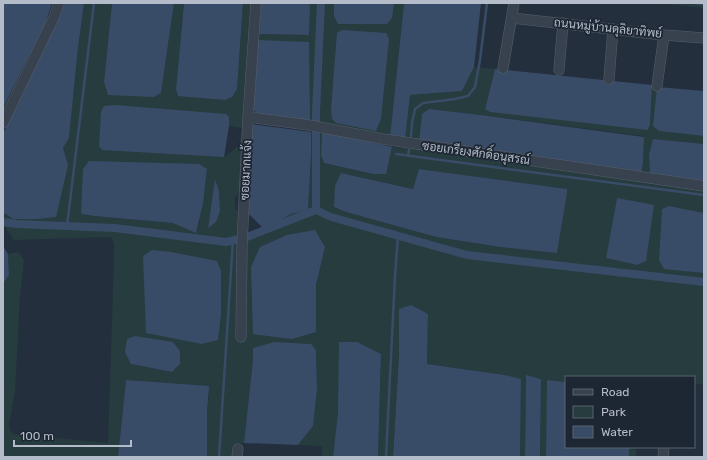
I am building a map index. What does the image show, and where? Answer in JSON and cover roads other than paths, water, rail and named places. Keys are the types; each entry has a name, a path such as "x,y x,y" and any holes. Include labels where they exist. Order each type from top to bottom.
{"street":[{"path":"3,123 59,3"},
{"name":"ซอยมากแจ้ง","path":"241,337 242,245 248,117 256,3"},
{"path":"504,68 514,3"},
{"name":"ถนนหมู่บ้านดุลิยาทิพย์","path":"512,18 704,38"},
{"path":"559,70 563,23"},
{"path":"609,79 613,29"},
{"path":"656,86 664,35"},
{"name":"ซอยเกรียงศักดิ์อนุสรณ์","path":"248,117 322,127 391,140 704,186"}],"water":[{"path":"3,3 52,3 45,24 3,108"},
{"path":"64,3 84,3 69,138 63,148 68,165 56,217 13,219 6,214 3,214 3,134"},
{"path":"112,3 174,3 161,93 154,97 108,95 104,82"},
{"path":"184,3 243,3 237,89 232,97 225,100 178,96 176,89"},
{"path":"261,3 309,3 309,35 259,34"},
{"path":"334,3 394,3 392,18 387,24 338,24 334,16"},
{"path":"404,3 481,3 474,67 462,91 410,95 405,140 390,137"},
{"path":"342,30 386,33 389,39 381,119 376,131 336,123 332,119 331,109 337,33"},
{"path":"258,40 309,42 310,121 259,116 253,109"},
{"path":"495,69 652,85 650,124 648,130 490,112 485,109"},
{"path":"657,87 704,91 704,136 659,131 653,126"},
{"path":"115,105 226,114 229,117 229,126 224,157 102,150 99,146 101,112 104,106"},
{"path":"429,109 644,137 641,173 419,142 422,114"},
{"path":"251,124 311,132 308,210 291,214 272,225 263,228 247,212"},
{"path":"322,133 392,147 386,174 373,174 324,163 321,155"},
{"path":"653,139 704,144 704,181 650,174 649,154"},
{"path":"89,161 199,164 207,169 203,204 196,233 173,223 81,214 83,169"},
{"path":"419,169 567,189 557,253 500,247 436,237 346,212 334,207 335,186 341,173 413,189"},
{"path":"215,179 219,191 220,211 216,222 208,228"},
{"path":"617,198 654,205 646,261 637,265 606,258"},
{"path":"669,206 704,213 704,273 664,269 659,260 662,209"},
{"path":"315,230 325,247 316,285 316,332 292,339 253,334 251,267 260,247 287,235"},
{"path":"3,246 8,254 9,275 3,284"},
{"path":"152,250 217,261 221,271 221,315 218,340 202,344 146,333 143,256"},
{"path":"411,305 428,314 427,364 505,375 521,379 520,457 393,457 399,355 399,309"},
{"path":"135,336 173,342 180,351 180,364 172,372 131,364 125,352 127,339"},
{"path":"274,342 311,344 316,350 317,390 313,426 298,445 244,443 253,348"},
{"path":"339,342 357,342 381,354 378,457 333,457 338,412"},
{"path":"526,375 541,379 540,457 525,457"},
{"path":"126,380 209,386 207,413 207,457 118,457"},
{"path":"547,380 565,382 565,448 629,448 629,457 546,457"}],"waterway":[{"path":"67,226 94,3"},
{"path":"321,3 316,112 316,210 331,217 467,255 704,282"},
{"path":"411,136 415,109 423,103 468,96 475,87 487,3"},
{"path":"695,3 704,4"},
{"path":"408,156 409,150"},
{"path":"396,154 704,195"},
{"path":"3,222 17,224 115,228 226,242 247,237 316,210"},
{"path":"386,457 398,236"},
{"path":"219,457 233,240"}]}
